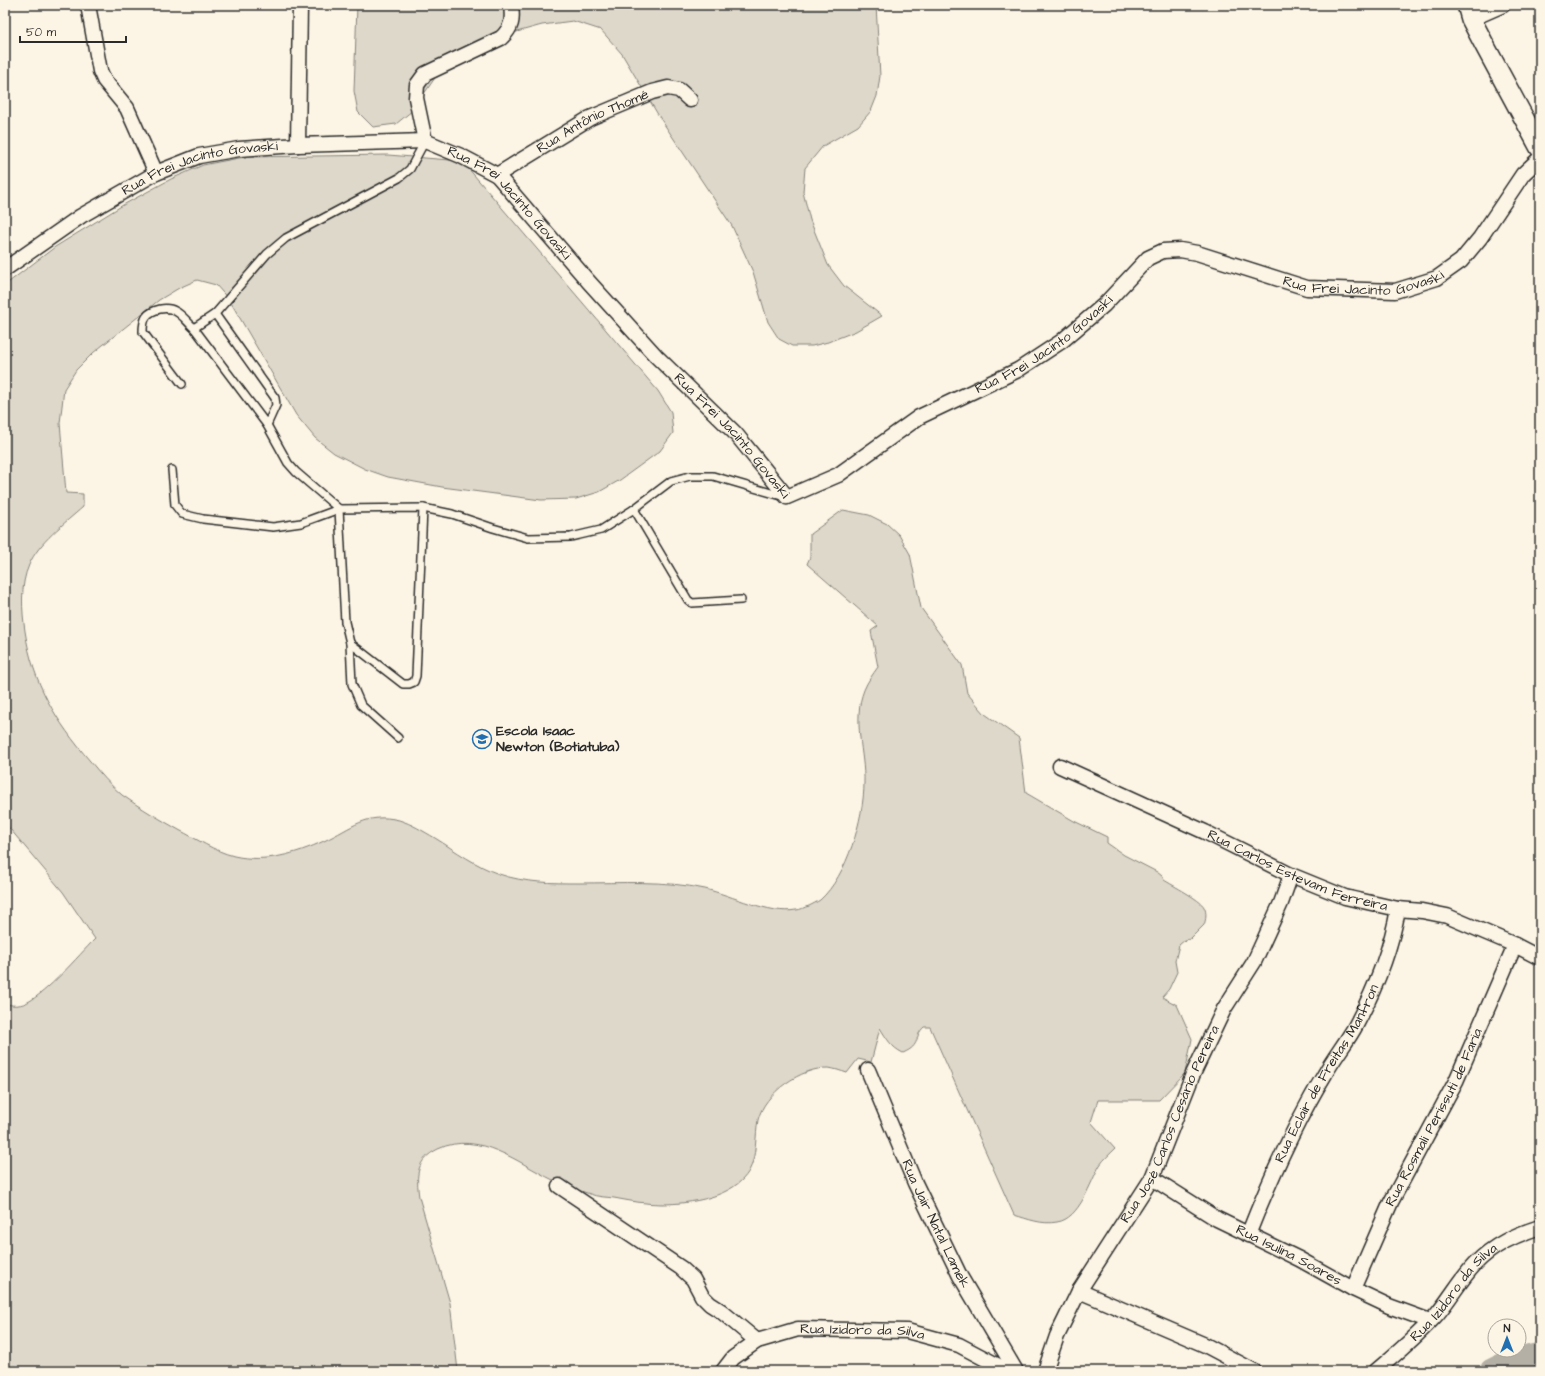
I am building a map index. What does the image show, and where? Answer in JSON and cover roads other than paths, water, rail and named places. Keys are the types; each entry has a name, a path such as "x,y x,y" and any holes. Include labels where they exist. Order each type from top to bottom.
{"main road":[{"path":"1469,12 1513,100 1540,148"}],"street":[{"path":"88,5 100,71 104,80 126,108 156,173"},
{"path":"298,145 300,5"},
{"path":"425,141 416,98 417,85 425,74 501,38 510,30 512,14 511,5"},
{"path":"1469,12 1503,5"},
{"name":"Rua Antônio Thomé","path":"497,175 590,118 652,92 668,88 679,90 690,100"},
{"name":"Rua Frei Jacinto Govaski","path":"5,269 81,216 156,173 199,156 239,148 425,141 461,156 497,175 603,298 656,356 735,433 787,498 838,475 919,417 1018,370 1062,341 1104,305 1148,258 1163,251 1180,250 1197,253 1307,288 1395,291 1437,278 1461,261 1480,238 1523,174 1540,158"},
{"name":"Rua Carlos Estevam Ferreira","path":"1060,766 1205,832 1291,875 1345,897 1398,909 1422,911 1447,916 1515,945 1540,958"},
{"name":"Rua José Carlos Cesário Pereira","path":"1045,1371 1057,1336 1079,1291 1152,1178 1193,1074 1224,1009 1254,962 1281,903 1291,875"},
{"name":"Rua Eclair de Freitas Manfron","path":"1248,1235 1287,1142 1325,1073 1355,1026 1375,985 1394,935 1398,909"},
{"name":"Rua Rosmali Perissuti de Faria","path":"1353,1289 1391,1202 1456,1080 1515,945"},
{"name":"Rua Jair Natal Lamek","path":"868,1070 915,1183 960,1276 1016,1371"},
{"name":"Rua Isulina Soares","path":"1152,1178 1217,1219 1248,1235 1299,1259 1353,1289 1389,1306 1430,1321"},
{"path":"559,1186 681,1268 693,1279 702,1296 710,1304 721,1311 757,1341"},
{"name":"Rua Izidoro da Silva","path":"1376,1371 1430,1321 1475,1264 1496,1245 1521,1233 1540,1227"},
{"path":"1079,1291 1205,1345 1254,1371"},
{"name":"Rua Izidoro da Silva","path":"724,1371 733,1358 757,1341 798,1329 907,1331 959,1345 1008,1371"}],"lane":[{"path":"194,328 215,314 267,254 286,238 399,178 410,169 425,141"},
{"path":"182,384 143,332 147,316 156,310 166,308 175,311 194,328 267,425 288,463 296,472 339,509 345,622 350,643 352,684 361,705 398,738"},
{"path":"215,314 275,398 276,405 267,425"},
{"path":"172,470 175,505 182,514 203,519 273,527 301,523 339,509 423,508 452,514 528,538 571,537 601,530 634,509 671,481 690,476 713,476 787,498"},
{"path":"350,643 404,684 414,682 416,676 423,508"},
{"path":"634,509 688,600 692,603 741,600"}],"waterway":[{"path":"1492,1371 1508,1363 1540,1355"}],"place":[{"name":"Escola Isaac Newton (Botiatuba)","path":"482,739"}]}
